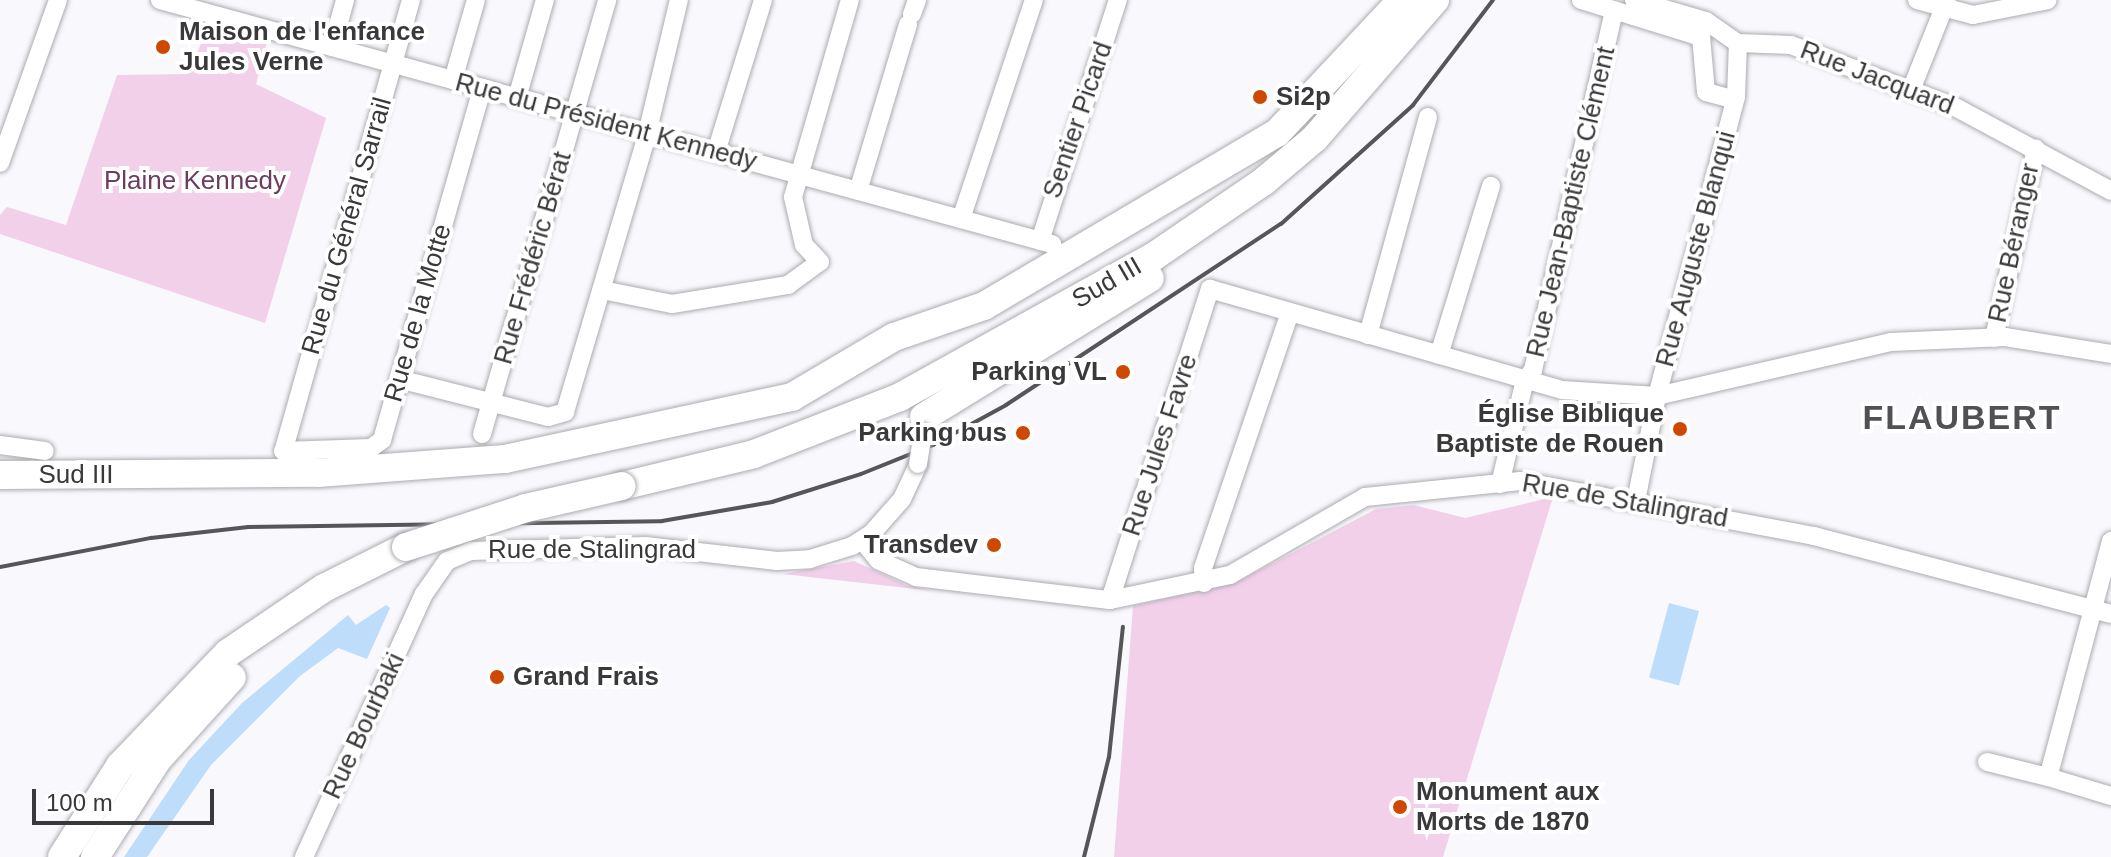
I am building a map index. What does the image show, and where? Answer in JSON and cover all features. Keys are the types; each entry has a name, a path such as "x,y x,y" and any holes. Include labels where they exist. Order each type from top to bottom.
{"highway":[{"name":"Sud III","path":"0,475 318,473 505,459 792,397 894,337 984,306 1277,133 1402,0"},
{"name":"Sud III","path":"406,547 526,508 712,467 900,397 1153,257 1263,182 1355,98 1435,0"},
{"path":"924,424 1158,273 1230,218 1263,182"},
{"path":"62,857 120,766 228,653 324,588 406,547"},
{"path":"95,857 158,759 206,700 315,607 406,547"}],"street":[{"path":"0,136 49,0"},
{"path":"0,163 58,0"},
{"name":"Rue du Président Kennedy","path":"160,0 222,8 332,47 1046,242"},
{"path":"332,47 345,0"},
{"name":"Rue du Général Sarrail","path":"283,451 411,0"},
{"path":"453,80 476,0"},
{"path":"517,98 545,0"},
{"name":"Rue Frédéric Bérat","path":"482,434 607,0"},
{"path":"399,379 548,417 565,412 647,133 679,0"},
{"path":"716,152 763,0"},
{"path":"602,290 672,304 788,285 820,262 804,245 795,219 797,174 850,0"},
{"path":"961,219 1034,0"},
{"name":"Sentier Picard","path":"1046,242 1053,191 1118,0"},
{"path":"1581,0 1701,37 1706,92 1735,100"},
{"path":"1634,0 1706,21 1738,43"},
{"path":"1917,0 1946,4 1973,15 2048,0"},
{"path":"1911,90 1946,4"},
{"name":"Rue Jean-Baptiste Clément","path":"1500,484 1525,380 1533,370 1614,10"},
{"path":"858,191 912,13"},
{"name":"Rue Jacquard","path":"1738,43 1791,45 1911,90 1976,116 2111,191"},
{"name":"Rue Auguste Blanqui","path":"1636,501 1657,396 1735,100 1738,43"},
{"name":"Rue de la Motte","path":"283,451 371,448 382,440 482,88"},
{"path":"1368,335 1428,117"},
{"name":"Rue Béranger","path":"1994,338 2036,149"},
{"path":"1439,355 1491,186"},
{"name":"Rue Jules Favre","path":"1110,600 1210,289 1290,312"},
{"path":"1204,583 1203,568 1290,312 1562,390 1657,396 1891,342 1994,338 2036,340 2111,354"},
{"path":"862,540 902,499 918,464 924,424"},
{"path":"0,445 45,451"},
{"name":"Rue de Stalingrad","path":"424,594 447,561 470,551 674,547 791,561 862,540 878,560 916,577 1110,600 1204,583 1258,561 1365,497 1520,481 1814,536 2103,612"},
{"path":"2048,777 2103,612 2111,541"},
{"name":"Rue Bourbaki","path":"304,857 424,594"},
{"path":"1987,762 2111,796"}],"green space":[{"name":"Plaine Kennedy","path":"225,26 268,38 256,84 326,118 265,323 0,234 0,215 7,207 66,225 117,75 188,74 206,32"},
{"path":"1553,497 1443,857 1114,857 1133,606 1237,582 1376,509 1414,505 1465,518"},
{"path":"854,561 906,585 933,591 783,574"}],"water":[{"path":"1669,603 1699,611 1679,685 1649,677"},
{"path":"386,605 390,608 367,659 338,648 300,676 211,765 147,857 124,857 189,760 242,703 348,615 356,625"}],"railway":[{"path":"0,567 151,538 248,527 662,521 772,502 861,474 933,445 1006,405 1281,224 1413,105 1493,0"},
{"path":"1084,857 1109,757 1123,627"}],"place":[{"name":"Maison de l'enfance Jules Verne","path":"163,47"},
{"name":"Si2p","path":"1260,97"},
{"name":"Parking VL","path":"1123,372"},
{"name":"Église Biblique Baptiste de Rouen","path":"1680,429"},
{"name":"Parking bus","path":"1023,433"},
{"name":"Transdev","path":"994,545"},
{"name":"Grand Frais","path":"497,677"},
{"name":"Monument aux Morts de 1870","path":"1400,807"}],"district":[{"name":"FLAUBERT","path":"1962,418"}]}
